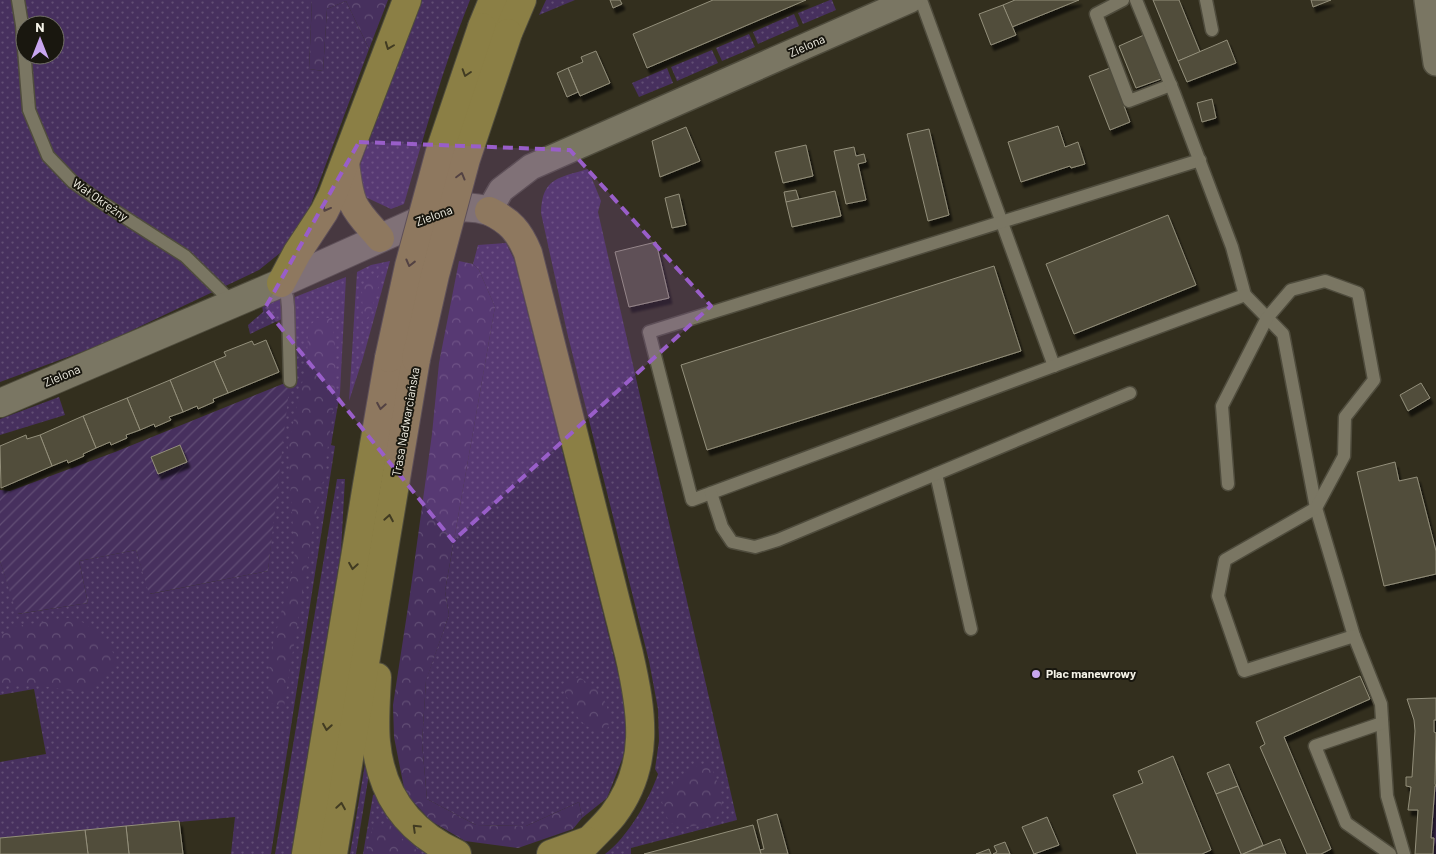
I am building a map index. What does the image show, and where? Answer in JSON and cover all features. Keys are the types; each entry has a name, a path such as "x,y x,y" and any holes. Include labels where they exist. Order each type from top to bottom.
{"main road":[{"path":"281,282 297,253 324,212 345,164 406,0"},
{"path":"306,854 365,495 389,358 409,266 441,148 482,27 494,0"},
{"name":"Trasa Nadwarciańska","path":"333,854 416,359 434,275 466,159 508,33 522,0"},
{"path":"345,164 349,191 353,202 357,210 380,238"},
{"path":"489,211 502,217 510,224 522,239 528,253 637,692 641,739 638,763 635,775 623,800 603,827 582,848 551,854"},
{"path":"378,584 376,743 383,778 394,802 418,830 431,840 457,854"}],"street":[{"name":"Zielona","path":"0,403 281,282 441,210 474,207 489,211 501,190 531,168 910,0"},
{"path":"1427,0 1436,63"}],"lane":[{"name":"Wał Okrężny","path":"18,0 29,110 48,156 73,182 185,256 233,303"},
{"path":"921,0 1054,366"},
{"path":"1123,0 1096,14 1129,102 1171,85"},
{"path":"1136,0 1200,160 1232,247 1245,295 1283,334 1316,508 1354,636 1381,704 1388,796 1404,854"},
{"path":"1206,0 1212,30"},
{"path":"1200,160 649,332 692,500 1245,295"},
{"path":"1228,484 1222,406 1267,318 1291,290 1325,281 1358,293 1374,380 1346,417 1344,456 1316,508 1225,560 1218,596 1244,671 1354,636"},
{"path":"281,282 287,297 288,308 290,381"},
{"path":"711,493 722,527 732,542 754,547 778,540 1130,393"},
{"path":"936,474 972,629"},
{"path":"1382,723 1315,746 1346,823 1390,854"}],"highlighted area":[{"path":"359,142 570,150 711,306 453,541 265,308"}],"green space":[{"path":"0,0 312,0 309,69 323,71 327,9 346,1 369,49 311,204 290,245 259,270 103,344 0,382"},
{"path":"312,0 388,0 369,49 346,1 327,9 323,71 309,69"},
{"path":"420,0 470,0 443,76 404,204 391,209 361,195 358,171"},
{"path":"546,0 575,0 539,15"},
{"path":"832,0 836,10 803,24 798,13"},
{"path":"794,14 799,26 758,44 753,32"},
{"path":"749,34 755,47 722,61 716,48"},
{"path":"712,50 718,63 677,81 671,67"},
{"path":"667,68 673,83 639,97 632,83"},
{"path":"588,169 601,201 598,212 737,820 631,848 631,854 605,854 629,829 649,795 658,774 655,769 659,741 658,709 649,661 567,332 541,213 545,192 554,181"},
{"path":"506,243 514,259 623,693 628,729 623,757 607,798 582,818 579,802 526,826 476,825 427,799 422,743 426,680 449,615 445,591 495,307 479,270 473,264 478,245"},
{"path":"390,261 349,401 357,272 371,265"},
{"path":"459,261 473,264 479,270 495,307 445,591 449,615 426,681 422,743 427,799 476,825 526,826 579,802 582,818 573,829 518,848 465,841 431,821 405,793 394,737 393,705 432,434 439,363"},
{"path":"382,275 370,314 363,324 362,291 365,280"},
{"path":"346,277 340,393 331,445 335,446 271,854 231,854 235,817 0,838 0,762 46,754 34,689 0,695 0,561 18,614 88,603 79,561 136,550 150,594 268,571 295,297"},
{"path":"280,298 284,318 250,334 248,325 263,312 262,305"},
{"path":"317,318 332,318 336,356 334,403 323,481 312,534 284,706 268,703 270,654 295,561 288,446 307,361 308,328"},
{"path":"290,381 268,571 149,594 136,550 79,561 88,603 17,614 0,561 0,490 10,491 115,452"},
{"path":"59,397 65,415 0,435 0,419"},
{"path":"337,479 345,479 341,551 291,854 275,854"},
{"path":"75,617 95,631 109,645 119,664 88,690 76,692 21,684 0,687 0,636 17,626"},
{"path":"579,677 602,693 610,716 607,732 588,727 578,717 570,704 562,684"},
{"path":"366,758 369,774 356,854 350,854"},
{"path":"701,764 710,764 721,791 722,812 711,823 687,827 669,823 662,802 671,784"},
{"path":"1435,786 1436,854 1433,854 1434,838 1431,838"},
{"path":"377,793 429,854 363,854 373,795"},
{"path":"388,822 399,836 421,854 367,854 373,827"}],"building":[{"path":"610,0 620,0 622,4 613,8"},
{"path":"713,0 806,0 647,68 633,34"},
{"path":"1015,0 1079,0 1012,27 1003,5"},
{"path":"1153,0 1179,0 1200,52 1178,61"},
{"path":"1311,0 1331,0 1313,7"},
{"path":"1003,5 1016,35 991,45 979,14"},
{"path":"1144,35 1161,79 1136,88 1119,46"},
{"path":"1227,40 1236,63 1187,82 1178,61"},
{"path":"596,51 610,83 580,96 568,68 583,62 581,57"},
{"path":"568,68 578,92 567,97 557,73"},
{"path":"1110,68 1130,122 1110,130 1089,76"},
{"path":"1212,99 1216,118 1202,122 1197,103"},
{"path":"1058,126 1065,147 1078,142 1085,164 1071,168 1070,166 1021,182 1008,142"},
{"path":"686,127 700,161 660,177 652,141"},
{"path":"929,129 949,215 928,221 907,134"},
{"path":"806,145 813,176 783,183 775,152"},
{"path":"854,147 856,156 864,154 866,162 858,164 866,200 846,204 834,151"},
{"path":"796,190 799,200 786,202 784,192"},
{"path":"835,191 841,216 792,227 786,202"},
{"path":"679,194 686,225 672,228 665,198"},
{"path":"1168,215 1196,285 1074,334 1046,264"},
{"path":"656,242 669,298 629,307 615,252"},
{"path":"994,266 1021,351 707,450 681,365"},
{"path":"266,340 279,372 228,393 214,361 226,356 224,352 252,341 254,345"},
{"path":"214,361 228,393 213,399 214,402 198,409 197,406 183,412 170,380"},
{"path":"170,380 183,412 169,417 171,420 155,427 154,424 140,430 127,398"},
{"path":"1421,383 1430,398 1408,411 1400,395"},
{"path":"127,398 140,430 126,435 127,438 111,445 110,442 96,448 83,416"},
{"path":"83,416 96,448 68,463 67,460 52,466 40,435"},
{"path":"26,435 27,439 40,435 52,466 1,488 0,446"},
{"path":"180,445 187,462 158,474 151,457"},
{"path":"1395,462 1399,481 1417,477 1436,551 1436,574 1384,586 1357,472"},
{"path":"1360,676 1370,699 1284,737 1331,849 1321,854 1307,854 1260,747 1265,744 1256,722"},
{"path":"1436,698 1434,732 1436,733 1436,786 1431,838 1434,838 1433,854 1415,854 1418,810 1408,810 1411,787 1406,786 1406,777 1412,777 1415,731 1414,720 1407,699"},
{"path":"1173,756 1211,850 1202,854 1137,854 1113,795 1143,783 1138,771"},
{"path":"1229,764 1238,786 1216,794 1207,773"},
{"path":"1238,786 1263,845 1243,854 1241,854 1216,794"},
{"path":"777,814 788,854 761,854 760,850 764,849 757,820"},
{"path":"1047,817 1059,845 1034,854 1022,827"},
{"path":"179,821 183,854 129,854 126,826"},
{"path":"753,825 761,854 644,854"},
{"path":"126,826 129,854 88,854 85,830"},
{"path":"85,830 88,854 0,854 0,838"},
{"path":"1280,839 1286,854 1243,854 1272,842"},
{"path":"1005,842 1010,854 993,854 997,852 994,846"},
{"path":"989,849 991,854 976,854"}],"place":[{"name":"Plac manewrowy","path":"1036,674"}]}
